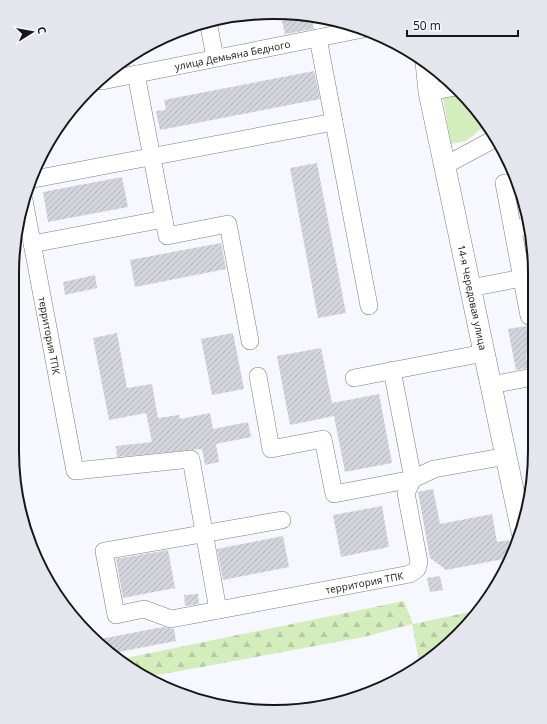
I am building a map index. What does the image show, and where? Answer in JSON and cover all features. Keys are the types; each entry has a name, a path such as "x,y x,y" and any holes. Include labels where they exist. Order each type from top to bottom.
{"main road":[{"name":"14-я Чередовая улица","path":"427,71 429,92 444,166 519,516"}],"street":[{"path":"209,28 215,58"},
{"name":"улица Демьяна Бедного","path":"109,80 350,32"},
{"path":"318,38 369,306"},
{"path":"136,74 167,236 228,224 250,341"},
{"path":"429,92 448,89"},
{"path":"37,178 334,122"},
{"path":"444,166 491,141"},
{"path":"504,183 528,311"},
{"name":"территория ТПК","path":"27,214 75,471 191,459 204,533 104,551 116,614 144,609 171,619 410,574 417,569 419,562 406,493 413,479"},
{"path":"32,244 164,219"},
{"path":"513,229 524,227"},
{"path":"470,288 522,278"},
{"path":"354,378 484,353"},
{"path":"392,370 413,479"},
{"path":"258,376 271,449 324,439 334,494 413,479 434,469 507,456"},
{"path":"491,385 528,378"},
{"path":"218,610 204,533 282,520"}],"green space":[{"path":"451,92 465,106 482,128 466,141 451,144 443,99"},
{"path":"404,601 413,624 470,612 441,642 419,659 412,624 364,637 155,676 127,658"}],"building":[{"path":"288,20 312,22 314,29 285,34 282,21"},
{"path":"314,71 320,99 160,130 156,111 166,110 164,100"},
{"path":"317,163 346,313 318,318 290,168"},
{"path":"122,177 128,207 48,222 43,192"},
{"path":"221,243 226,269 135,287 130,260"},
{"path":"95,275 97,288 65,295 63,282"},
{"path":"528,326 528,355 526,355 528,368 516,370 508,329"},
{"path":"117,333 127,388 152,384 158,418 179,415 180,419 210,413 213,429 248,422 251,437 216,444 219,462 205,465 202,449 117,457 116,446 152,442 146,413 109,420 93,338"},
{"path":"233,333 244,389 212,395 201,339"},
{"path":"321,348 332,403 379,394 392,463 345,472 334,416 290,425 277,356"},
{"path":"433,489 440,524 492,514 497,542 509,540 510,545 504,559 446,570 430,558 418,492"},
{"path":"382,506 389,547 341,557 333,515"},
{"path":"283,536 289,567 223,580 217,549"},
{"path":"168,550 175,588 123,598 116,559"},
{"path":"440,576 443,590 430,592 427,578"},
{"path":"198,594 199,604 185,606 184,595"},
{"path":"163,627 174,629 176,641 119,652 103,639"}]}
